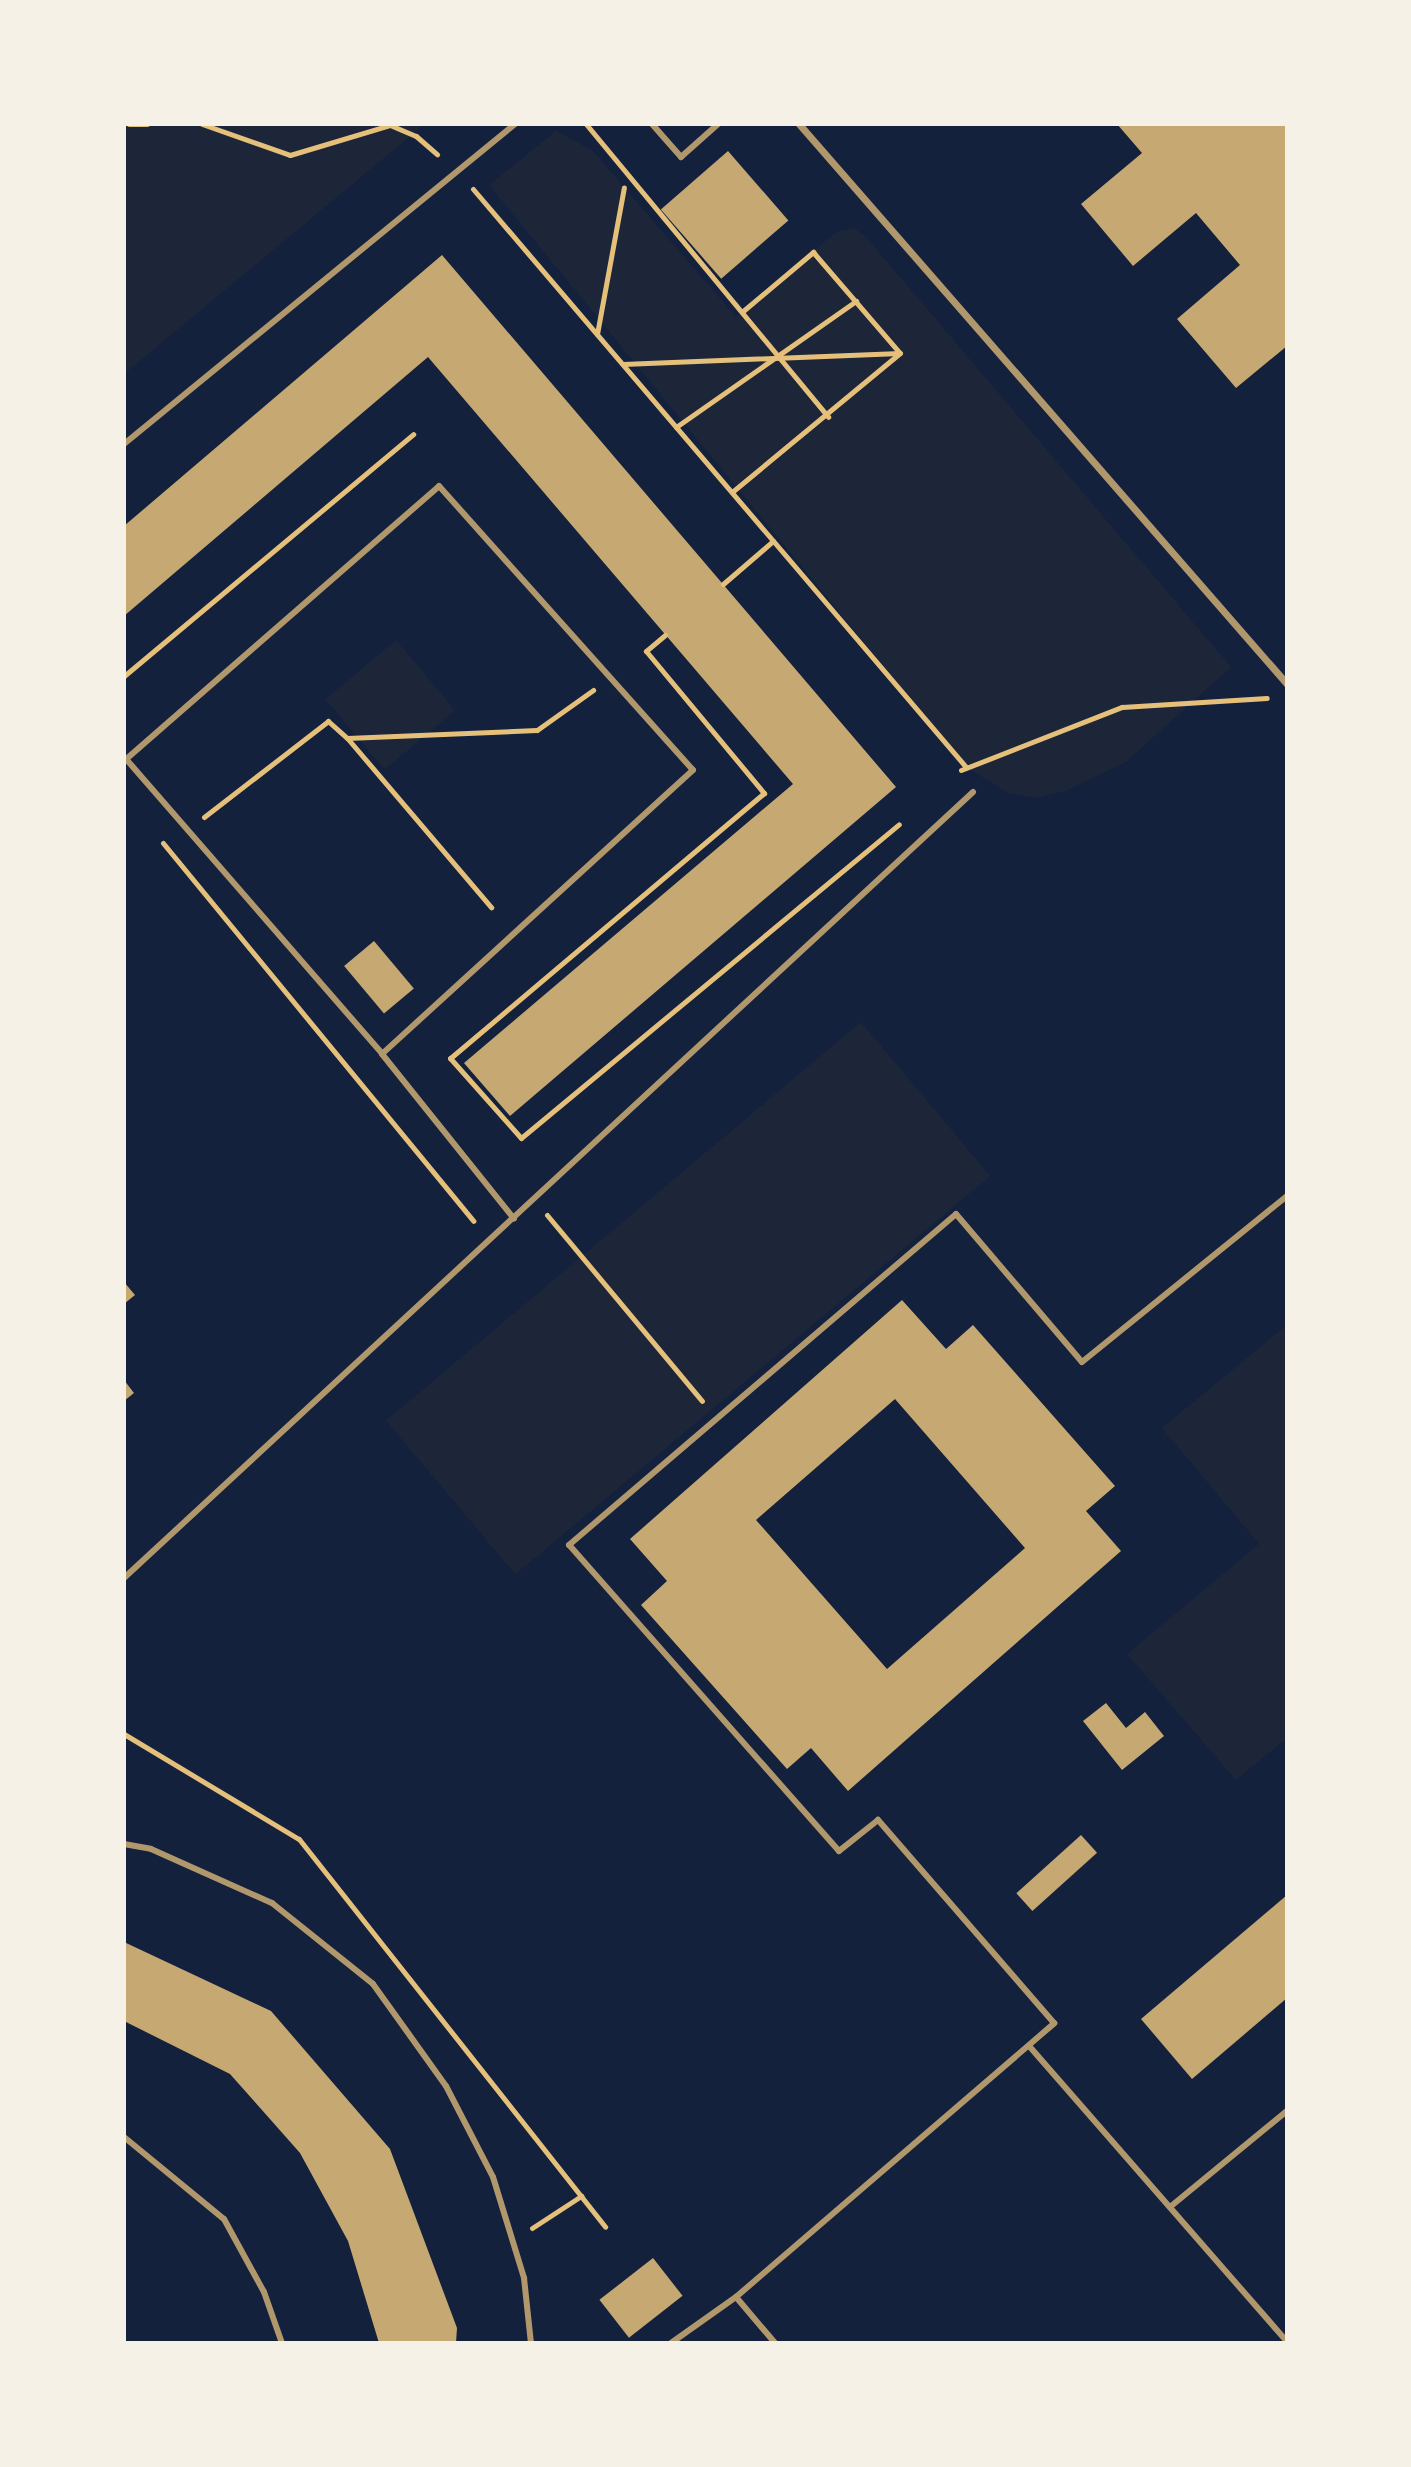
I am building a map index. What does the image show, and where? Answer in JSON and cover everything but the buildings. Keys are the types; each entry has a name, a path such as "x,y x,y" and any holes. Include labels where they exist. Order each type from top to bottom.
{"street":[{"path":"799,124 1287,684"}],"lane":[{"path":"124,444 515,124"},
{"path":"652,124 681,157 718,124"},
{"path":"382,1054 693,770 439,486 125,760 382,1054 514,1219"},
{"path":"124,1578 535,1201 973,792"},
{"path":"671,2343 736,2297 1030,2047 1054,2023 878,1820 839,1851 569,1545 956,1214 1082,1362 1287,1196"},
{"path":"124,1844 151,1849 272,1903 373,1984 446,2086 493,2177 524,2278 531,2343"},
{"path":"1030,2047 1287,2342"},
{"path":"1170,2207 1287,2111"},
{"path":"124,2137 224,2219 264,2292 282,2343"},
{"path":"736,2297 775,2343"}],"path":[{"path":"129,124 147,124"},
{"path":"202,124 290,155 390,125 416,136 437,154"},
{"path":"586,124 828,417"},
{"path":"467,181 966,767"},
{"path":"597,334 624,187"},
{"path":"743,311 813,252 900,353"},
{"path":"676,427 856,301"},
{"path":"623,364 778,355 900,353"},
{"path":"732,492 828,417 900,353"},
{"path":"124,676 413,434"},
{"path":"723,584 773,541"},
{"path":"521,1138 450,1058 764,793 646,651 665,635"},
{"path":"347,738 537,730 594,689"},
{"path":"186,830 328,721 347,738 491,907"},
{"path":"157,836 480,1228"},
{"path":"535,1201 715,1417"},
{"path":"513,2241 581,2196"}],"shaded area":[{"path":"124,124 425,124 124,374"},
{"path":"556,131 592,150 736,317 836,232 854,228 866,237 1231,667 1126,762 1065,791 1036,798 1008,793 966,767 489,185"},
{"path":"396,640 455,710 385,770 326,699"},
{"path":"861,1022 990,1176 515,1575 386,1421"},
{"path":"1287,1325 1287,1738 1236,1780 1127,1654 1259,1544 1162,1428"}]}
